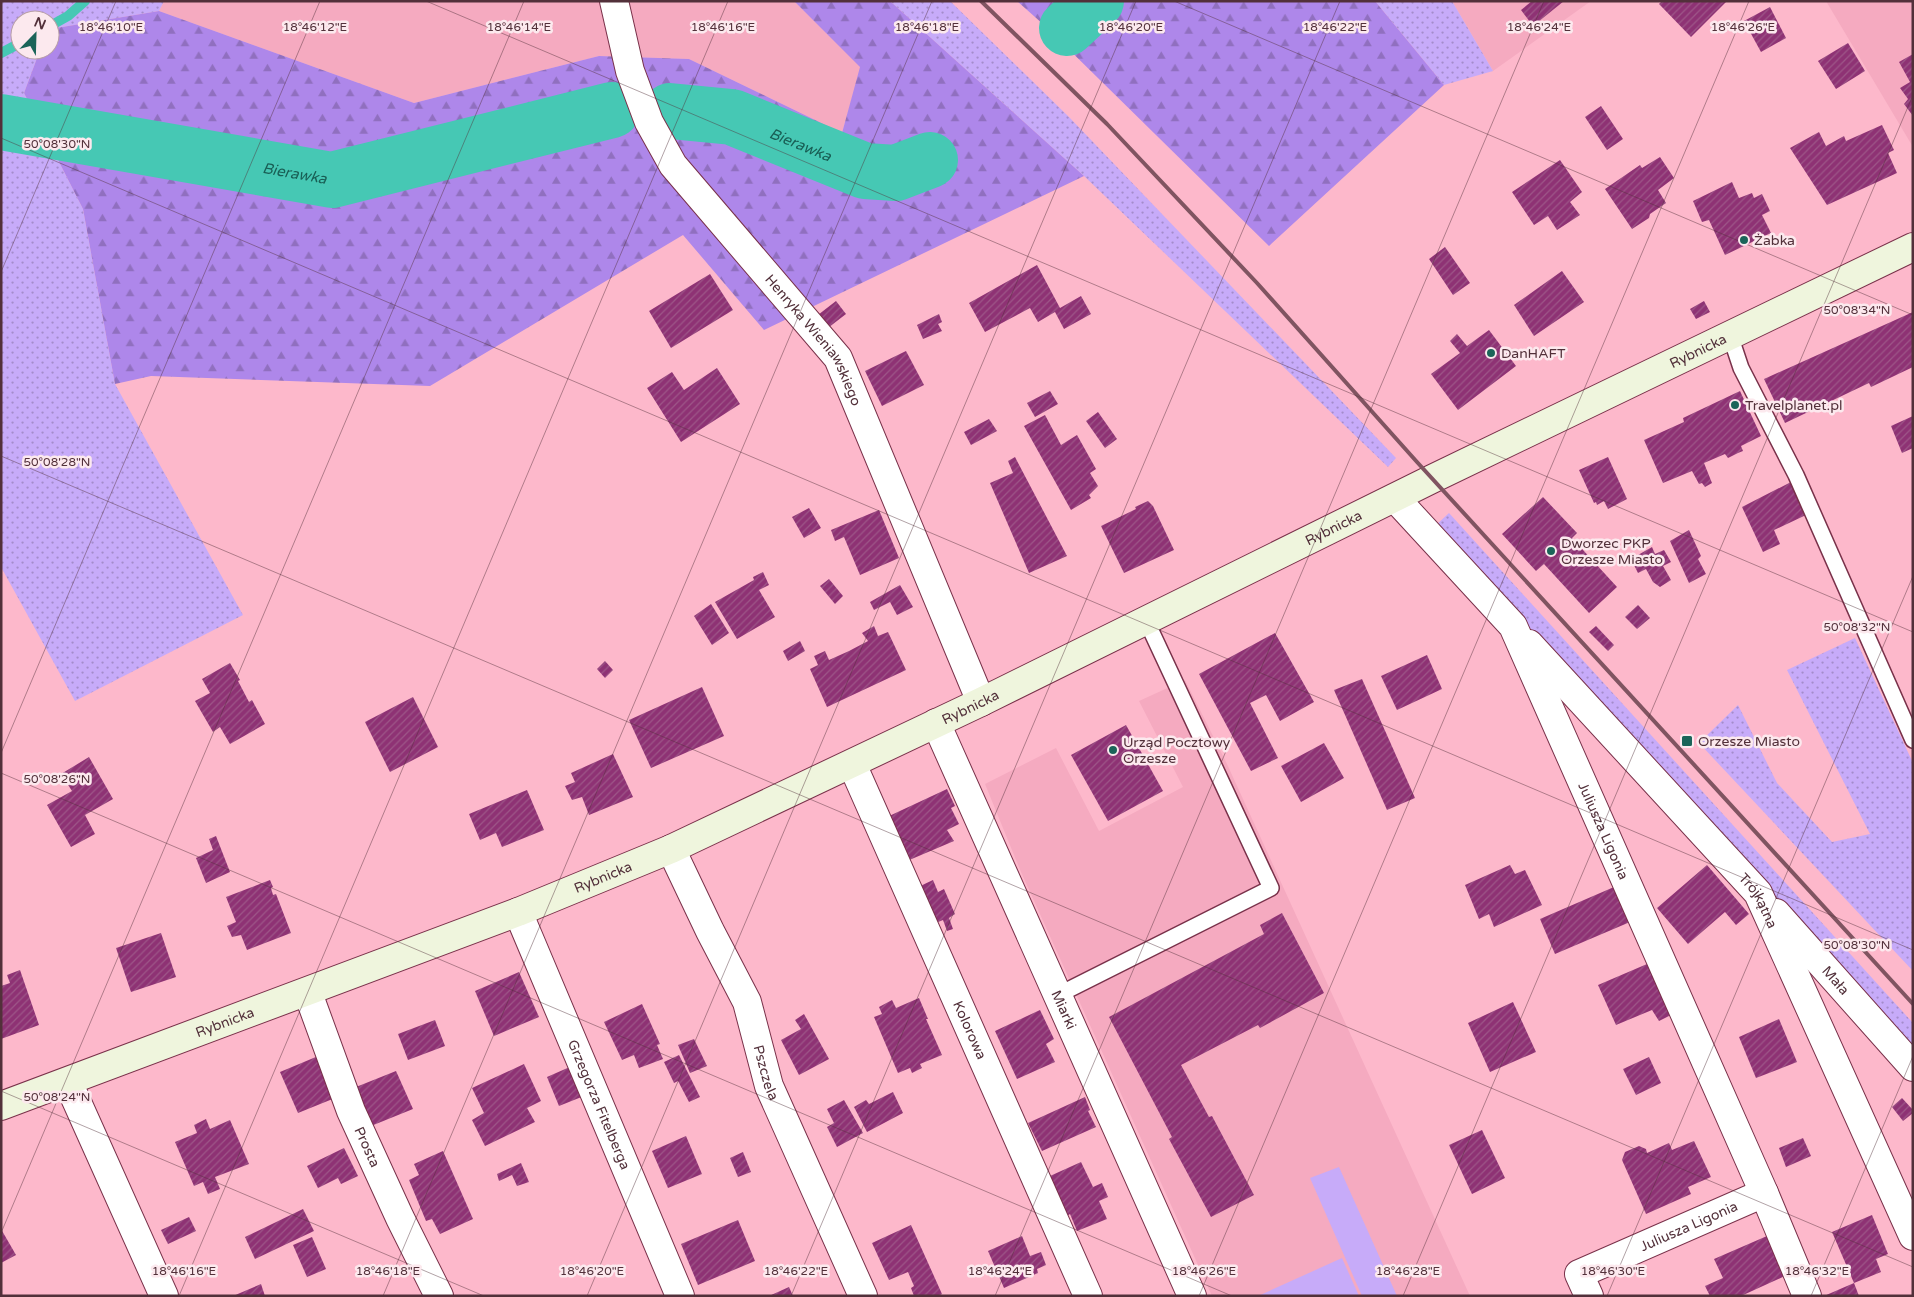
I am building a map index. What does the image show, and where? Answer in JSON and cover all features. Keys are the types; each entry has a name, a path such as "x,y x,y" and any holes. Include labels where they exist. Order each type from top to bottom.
{"main road":[{"name":"Rybnicka","path":"1,1106 518,912 670,849 981,702 1395,498 1913,247"}],"street":[{"name":"Henryka Wieniawskiego","path":"614,1 630,71 649,122 673,165 838,358 981,702"},
{"name":"Juliusza Ligonia","path":"1395,498 1513,626 1764,1193 1807,1296"},
{"name":"Trójkątna","path":"1513,626 1758,893 1913,1236"},
{"name":"Miarki","path":"936,722 1192,1296"},
{"name":"Kolorowa","path":"852,764 1088,1296"},
{"name":"Pszczela","path":"670,849 747,1002 769,1086 863,1296"},
{"name":"Mała","path":"1758,893 1913,1067"},
{"name":"Grzegorza Fitelberga","path":"518,912 680,1296"},
{"name":"Prosta","path":"308,992 351,1111 400,1218 439,1296"},
{"path":"68,1082 164,1296"},
{"name":"Juliusza Ligonia","path":"1589,1296 1580,1274 1764,1193"}],"lane":[{"path":"1730,335 1741,368 1796,475 1913,740"},
{"path":"1058,995 1271,888 1146,620"}],"shaded area":[{"path":"1,1 164,1 159,11 60,27 60,10 10,10 10,60 36,60 24,93 83,209 115,384 243,615 75,701 1,567"},
{"path":"164,1 794,1 861,67 842,133 689,59 599,56 414,103 159,11"},
{"path":"890,1 950,1 1069,117 1396,458 1388,467 1084,176"},
{"path":"1375,1 1452,1 1493,71 1444,85"},
{"path":"1452,1 1591,1 1493,71"},
{"path":"1826,1 1913,1 1913,147"},
{"path":"1449,513 1913,1023 1913,1049 1594,696 1442,535 1435,526"},
{"path":"1855,638 1913,763 1913,971 1699,743 1738,705 1777,783 1832,842 1870,834 1787,670"},
{"path":"1185,680 1227,764 1470,1296 1212,1296 1021,872 985,784 1056,748 1099,831 1183,787 1139,701"},
{"path":"1339,1167 1397,1296 1362,1296 1310,1178"},
{"path":"1342,1258 1359,1296 1258,1296"}],"green space":[{"path":"794,1 890,1 1084,176 764,330 683,235 430,386 151,376 115,384 83,209 24,93 36,60 60,60 60,27 159,11 414,103 599,56 689,59 842,133 860,67"},
{"path":"1017,1 1375,1 1444,85 1269,246 1044,25"}],"building":[{"path":"1532,1 1564,1 1533,26 1521,10"},
{"path":"1662,1 1726,2 1691,37 1659,4"},
{"path":"1770,7 1786,38 1761,52 1744,21"},
{"path":"1848,43 1865,71 1836,89 1818,61"},
{"path":"1913,54 1913,116 1904,104 1908,99 1900,88 1910,82 1899,62"},
{"path":"1601,106 1623,139 1607,150 1585,117"},
{"path":"1882,125 1894,150 1888,153 1897,173 1827,205 1790,148 1819,132 1826,146 1844,136 1846,141"},
{"path":"1660,157 1674,178 1658,190 1666,203 1650,214 1649,218 1632,229 1605,189 1640,165 1642,168"},
{"path":"1560,160 1582,192 1570,202 1580,215 1557,230 1548,216 1534,225 1512,192"},
{"path":"1732,182 1739,198 1752,193 1754,198 1762,194 1770,211 1762,215 1771,233 1725,255 1709,220 1702,222 1693,201"},
{"path":"1445,247 1470,283 1453,295 1429,259"},
{"path":"1037,265 1060,308 1081,296 1091,314 1064,329 1055,312 1038,322 1030,308 985,332 969,303"},
{"path":"1562,271 1584,302 1534,336 1514,305"},
{"path":"710,274 733,310 671,348 649,311"},
{"path":"836,301 846,314 824,331 814,318"},
{"path":"1704,301 1710,312 1696,319 1690,309"},
{"path":"1913,312 1913,367 1871,387 1869,383 1785,423 1764,379"},
{"path":"939,314 942,322 938,324 942,331 923,339 917,325"},
{"path":"1489,330 1516,366 1458,410 1431,374 1460,353 1450,341 1457,334 1467,346"},
{"path":"906,351 924,385 882,406 865,371"},
{"path":"717,368 740,404 681,442 647,388 672,372 684,390"},
{"path":"1050,391 1058,404 1035,417 1027,403"},
{"path":"1740,391 1761,436 1741,446 1743,451 1728,458 1725,454 1704,463 1712,483 1705,487 1702,483 1699,484 1692,471 1663,483 1644,440 1684,422 1683,418"},
{"path":"1098,412 1117,439 1105,448 1086,421"},
{"path":"1045,415 1061,445 1077,435 1096,469 1090,473 1098,486 1089,495 1091,498 1071,510 1024,426"},
{"path":"1913,416 1913,448 1902,453 1891,426"},
{"path":"989,419 997,431 971,445 964,432"},
{"path":"1015,457 1067,556 1029,573 990,483 1013,473 1008,461"},
{"path":"1608,457 1627,499 1608,509 1604,501 1597,505 1596,502 1594,503 1579,470"},
{"path":"1791,482 1806,515 1774,530 1780,544 1763,552 1742,507"},
{"name":"Dworzec PKP Orzesze Miasto","path":"1543,497 1577,533 1572,538 1617,587 1589,613 1544,564 1536,571 1502,534"},
{"path":"1148,501 1153,506 1174,550 1124,573 1101,526"},
{"path":"809,508 821,528 804,538 792,517"},
{"path":"879,510 899,558 860,575 844,537 835,541 831,530"},
{"path":"1689,530 1701,556 1698,559 1706,574 1689,583 1670,541"},
{"path":"1652,547 1655,554 1664,550 1671,562 1663,566 1671,580 1660,587 1653,582 1646,569 1638,573 1631,559"},
{"path":"763,572 769,585 759,590 775,617 737,639 715,602 754,580 753,577"},
{"path":"829,579 843,596 835,604 820,586"},
{"path":"900,585 913,607 897,615 890,602 874,610 870,602"},
{"path":"711,604 729,633 712,645 694,616"},
{"path":"1638,605 1650,618 1637,629 1625,617"},
{"path":"874,626 878,636 888,632 906,670 827,707 810,669 818,665 814,656 825,651 829,660 849,651 868,641 862,633"},
{"path":"1596,626 1614,645 1608,651 1589,632"},
{"path":"1275,633 1314,702 1280,721 1266,695 1250,703 1278,758 1251,771 1199,674"},
{"path":"800,641 805,651 788,661 783,651"},
{"path":"1427,655 1442,689 1397,710 1381,676"},
{"path":"605,661 613,670 605,678 597,669"},
{"path":"230,663 240,680 238,681 249,702 252,700 265,724 230,744 220,727 213,732 195,701 210,693 202,679"},
{"path":"1362,679 1415,798 1387,810 1334,690"},
{"path":"702,687 724,736 651,768 629,720"},
{"path":"413,697 438,747 390,772 365,722"},
{"path":"1126,725 1163,791 1108,821 1071,755"},
{"path":"1324,743 1344,778 1301,802 1281,766"},
{"path":"613,754 633,797 589,815 582,797 572,800 565,786 575,782 571,773"},
{"path":"89,757 113,799 85,815 95,834 71,847 47,805 72,791 61,774"},
{"path":"947,789 955,806 951,808 959,824 947,830 954,841 907,861 887,817"},
{"path":"527,790 544,830 502,847 496,833 480,840 469,814"},
{"path":"216,836 230,872 206,883 196,858 213,850 209,839"},
{"path":"1510,865 1515,874 1525,870 1542,905 1494,927 1489,914 1479,919 1465,885"},
{"path":"1707,865 1749,914 1736,925 1725,912 1688,944 1657,908"},
{"path":"270,880 273,887 271,888 273,895 276,894 291,933 247,950 241,935 232,937 227,926 236,922 226,897"},
{"path":"933,880 938,892 944,889 955,914 949,918 953,929 947,931 943,920 931,925 916,888"},
{"path":"1614,887 1630,922 1555,954 1540,919"},
{"path":"1282,913 1324,993 1260,1028 1258,1025 1181,1065 1209,1117 1212,1116 1254,1195 1211,1217 1169,1139 1172,1137 1109,1017 1264,934 1260,925"},
{"path":"161,933 176,977 131,992 116,948"},
{"path":"1647,964 1671,1015 1659,1021 1652,1010 1616,1025 1598,985"},
{"path":"20,970 39,1025 1,1039 1,986 10,983 7,975"},
{"path":"519,972 539,1017 494,1036 475,991"},
{"path":"919,998 942,1055 920,1064 922,1068 912,1073 910,1068 898,1073 874,1017 882,1014 879,1007 892,1000 896,1008"},
{"path":"1513,1002 1536,1052 1490,1072 1468,1023"},
{"path":"642,1004 660,1044 657,1045 663,1059 639,1068 634,1055 622,1060 604,1022"},
{"path":"1040,1010 1054,1039 1046,1044 1055,1062 1017,1079 995,1031"},
{"path":"804,1014 829,1059 799,1075 781,1040 801,1029 795,1020"},
{"path":"1779,1019 1797,1062 1756,1078 1739,1037"},
{"path":"435,1020 445,1046 408,1060 398,1034"},
{"path":"694,1039 707,1066 690,1073 678,1045"},
{"path":"323,1054 340,1096 298,1113 280,1072"},
{"path":"679,1055 700,1097 689,1102 678,1081 674,1083 664,1062"},
{"path":"1649,1057 1661,1083 1636,1095 1623,1069"},
{"path":"524,1064 541,1101 527,1108 535,1122 485,1146 472,1120 484,1113 472,1088"},
{"path":"572,1066 584,1096 559,1106 547,1077"},
{"path":"396,1071 413,1109 371,1126 356,1087"},
{"path":"893,1092 903,1113 867,1132 854,1107 866,1100 869,1104"},
{"path":"1085,1097 1090,1110 1088,1111 1096,1127 1042,1151 1028,1123"},
{"path":"1902,1098 1913,1110 1913,1113 1903,1121 1892,1107"},
{"path":"844,1100 863,1133 837,1147 827,1127 834,1123 827,1109"},
{"path":"206,1119 210,1129 230,1120 249,1164 215,1177 220,1189 208,1194 203,1182 194,1186 175,1142 197,1133 194,1125"},
{"path":"1482,1130 1505,1178 1472,1194 1449,1145"},
{"path":"686,1136 702,1174 668,1188 652,1151"},
{"path":"1803,1138 1811,1156 1786,1167 1779,1148"},
{"path":"1694,1141 1711,1177 1688,1187 1691,1194 1646,1214 1622,1160 1625,1152 1639,1146 1646,1149 1647,1153 1669,1143 1672,1150"},
{"path":"344,1148 358,1176 341,1184 338,1178 318,1188 307,1166"},
{"path":"443,1151 473,1219 440,1234 432,1219 426,1221 409,1180 419,1175 414,1164"},
{"path":"743,1152 751,1172 738,1177 730,1158"},
{"path":"1081,1162 1093,1187 1102,1183 1108,1197 1099,1201 1107,1219 1077,1231 1070,1214 1067,1216 1050,1176"},
{"path":"521,1163 529,1182 517,1186 512,1175 499,1181 497,1174"},
{"path":"303,1209 314,1231 255,1259 245,1237"},
{"path":"1872,1215 1888,1254 1876,1259 1881,1272 1854,1283 1832,1232"},
{"path":"189,1217 196,1231 168,1244 161,1230"},
{"path":"738,1220 755,1261 698,1285 681,1244"},
{"path":"911,1225 942,1294 939,1296 914,1296 911,1288 914,1286 908,1272 889,1280 872,1243"},
{"path":"1,1229 16,1255 1,1263"},
{"path":"1022,1236 1030,1256 1041,1252 1046,1265 1037,1269 1038,1273 1004,1288 988,1251"},
{"path":"1767,1236 1785,1276 1741,1296 1710,1296 1705,1286 1723,1278 1714,1259"},
{"path":"312,1237 326,1269 307,1277 293,1245"},
{"path":"1854,1283 1859,1296 1824,1296"},
{"path":"261,1284 265,1296 233,1296"},
{"path":"789,1287 793,1296 769,1296"}],"waterway":[{"path":"60,20 85,1"},
{"name":"Bierawka","path":"1067,28 1096,1"},
{"path":"1,53 10,48"},
{"name":"Bierawka","path":"1,122 332,180 612,110"},
{"name":"Bierawka","path":"670,111 732,117 865,171 896,173 930,160"}],"railway":[{"path":"981,1 1107,124 1257,283 1417,462 1913,1004"}],"place":[{"name":"Żabka","path":"1744,240"},
{"name":"DanHAFT","path":"1491,353"},
{"name":"Travelplanet.pl","path":"1735,405"},
{"name":"Dworzec PKP Orzesze Miasto","path":"1551,551"},
{"name":"Orzesze Miasto","path":"1687,741"},
{"name":"Urząd Pocztowy Orzesze","path":"1113,750"}]}
